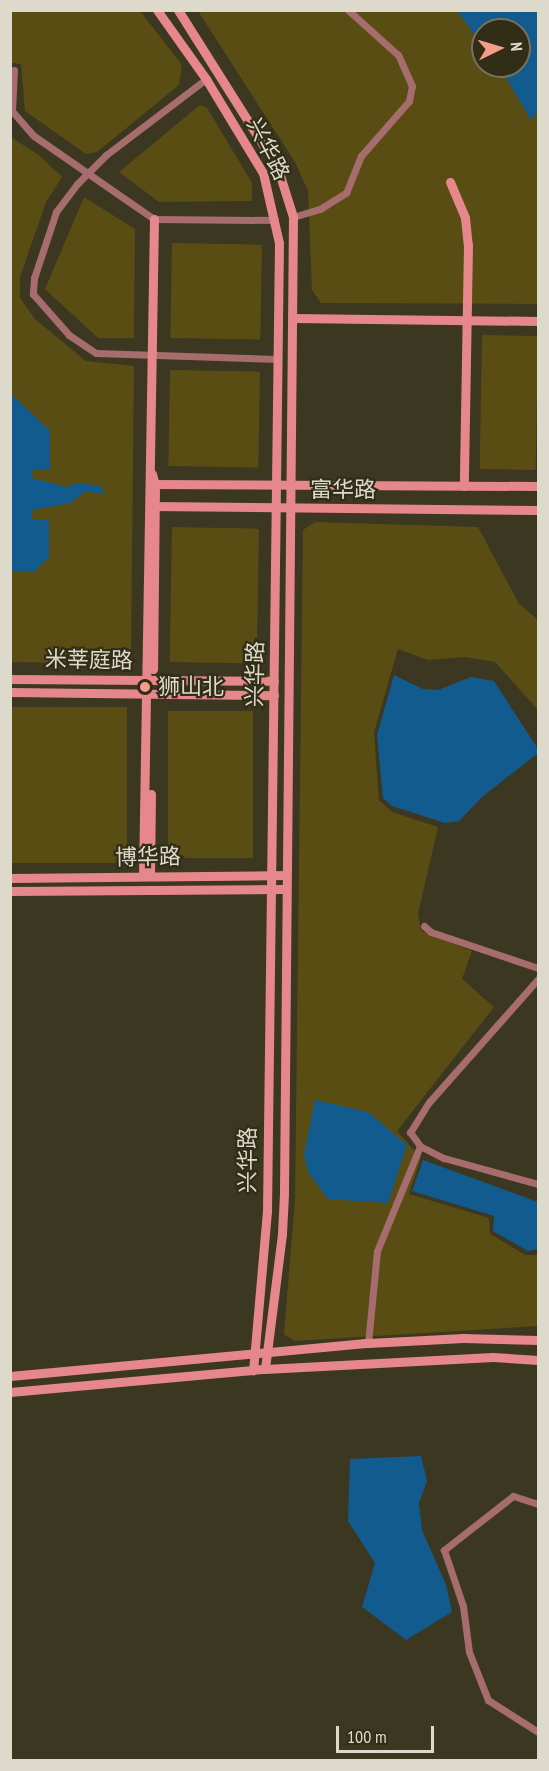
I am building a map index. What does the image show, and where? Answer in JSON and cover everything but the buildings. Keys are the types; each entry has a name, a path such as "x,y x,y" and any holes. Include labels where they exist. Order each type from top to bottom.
{"street":[{"name":"兴华路","path":"157,10 206,79 263,173 279,243 266,1240 252,1355 253,1370"},
{"name":"兴华路","path":"178,10 278,169 293,217 282,1234 264,1353 265,1369"},
{"path":"293,217 320,209 346,193 361,156 409,101 412,86 398,55 348,10"},
{"path":"14,70 12,111 34,136 154,219 275,220"},
{"path":"206,79 106,155 56,212 34,278 33,294 69,335 96,353 278,359"},
{"path":"450,182 465,218 468,245 464,486"},
{"path":"146,876 154,219"},
{"path":"293,318 538,321"},
{"name":"富华路","path":"152,484 538,486"},
{"name":"富华路","path":"151,506 290,510 538,510"},
{"name":"米莘庭路","path":"10,679 274,681"},
{"name":"米莘庭路","path":"10,692 274,695"},
{"name":"博华路","path":"10,878 286,875"},
{"name":"博华路","path":"10,891 286,889"},
{"path":"423,926 538,968"},
{"path":"538,979 429,1102 410,1132 420,1146 444,1158 538,1184"},
{"path":"368,1343 377,1251 420,1146"},
{"path":"10,1375 368,1343 463,1338 538,1340"},
{"path":"10,1392 265,1369 493,1357 538,1360"},
{"path":"538,1503 513,1496 444,1551 463,1606 469,1652 488,1700 538,1732"}],"shaded area":[{"path":"10,11 140,11 182,65 179,85 97,152 86,154 25,111 21,64 11,63"},
{"path":"198,11 538,11 538,304 321,303 312,290 308,191 295,162"},
{"path":"200,105 207,108 252,183 252,201 159,202 119,172"},
{"path":"11,137 40,156 62,177 46,202 20,277 20,298 35,319 86,361 134,366 131,655 123,664 11,662"},
{"path":"84,197 135,229 134,338 98,338 45,289"},
{"path":"172,243 262,245 260,340 170,338"},
{"path":"482,335 538,336 536,470 480,469"},
{"path":"170,370 260,372 258,468 168,466"},
{"path":"315,522 478,527 519,604 538,620 538,710 495,662 464,657 428,660 398,649 374,732 379,800 392,812 438,827 418,914 421,931 472,951 462,979 494,1007 397,1131 421,1158 409,1194 489,1218 490,1234 525,1255 538,1255 538,1326 294,1341 284,1334 295,1200 303,530"},
{"path":"172,527 259,529 257,663 170,662"},
{"path":"11,707 127,707 127,863 11,863"},
{"path":"168,711 253,711 253,858 168,858"}],"water":[{"path":"457,11 538,11 538,110 531,120 506,78 531,78 531,18 471,18 471,30"},
{"path":"10,393 50,431 50,469 33,469 32,478 66,487 79,483 100,486 105,493 85,492 70,503 32,510 32,519 49,519 49,557 34,572 11,571"},
{"path":"394,675 423,689 438,690 471,677 494,681 538,749 537,754 483,796 459,821 445,823 392,806 383,798 377,735"},
{"path":"315,1100 368,1112 407,1145 388,1203 328,1199 308,1172 304,1155"},
{"path":"423,1160 538,1202 538,1249 528,1251 493,1231 494,1216 412,1191"},
{"path":"421,1456 427,1481 419,1503 422,1530 446,1585 452,1612 406,1640 362,1607 375,1563 348,1521 350,1459"}],"place":[{"name":"狮山北","path":"145,687"}]}
